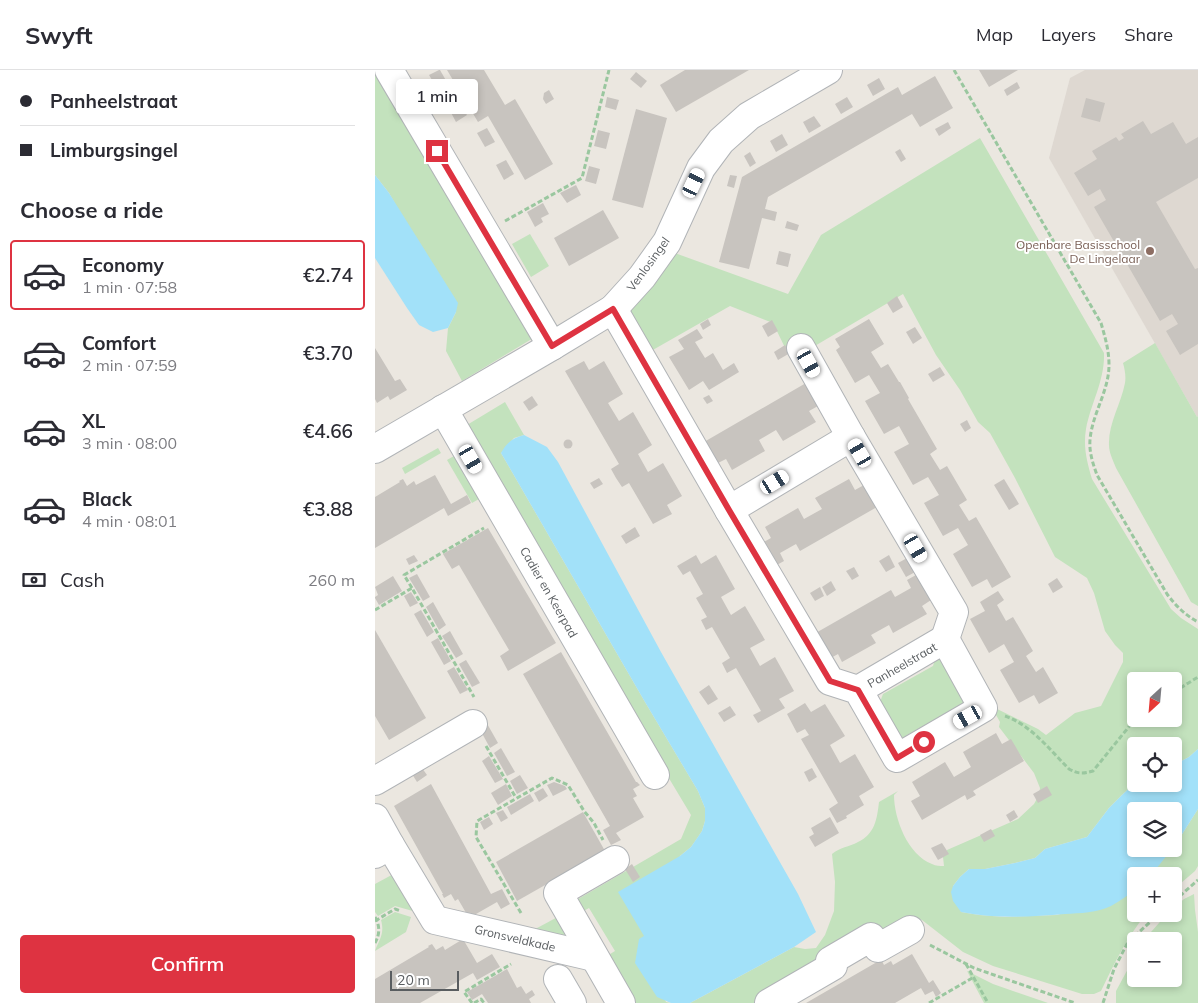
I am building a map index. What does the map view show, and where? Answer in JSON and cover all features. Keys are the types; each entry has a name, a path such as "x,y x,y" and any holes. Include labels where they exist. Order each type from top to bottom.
{"street":[{"path":"389,70 552,346"},
{"name":"Venlosingel","path":"375,449 613,309 642,277 667,242 701,168 721,141 749,116 828,70"},
{"name":"Panheelstraat","path":"613,309 830,681 858,690 897,758 983,708 945,639"},
{"name":"Panheelstraat","path":"801,348 954,612 945,639 858,690"},
{"name":"Cadier en Keerpad","path":"443,409 655,775"},
{"path":"729,510 851,437"},
{"path":"375,781 473,724"},
{"path":"375,818 383,850"},
{"name":"Gronsveldkade","path":"383,850 435,920 594,957"},
{"path":"615,860 558,893 621,1003"},
{"path":"769,1003 833,966 830,961 871,937 878,948 910,930"},
{"path":"558,979 572,1003"}],"path":[{"path":"509,230 504,221 582,178 609,70"},
{"path":"954,70 1101,323 1107,344 1109,366 1090,442 1091,456 1097,474 1167,594 1178,608 1198,622"},
{"path":"474,697 403,574 505,516"},
{"path":"375,610 412,588"},
{"path":"1183,686 1198,677"},
{"path":"983,708 1025,725 1069,769 1084,774 1093,772 1127,728"},
{"path":"473,724 517,798"},
{"path":"525,920 476,837 477,821 552,778 568,785 593,822 615,860"},
{"path":"1182,894 1198,880"},
{"path":"375,917 379,924 379,931 375,943"},
{"path":"1103,1003 1114,969 1128,942 1150,922"},
{"path":"910,930 926,943 974,968 1075,1003"},
{"path":"483,1003 481,999 473,1003 465,992 514,962"},
{"path":"966,963 988,1003"},
{"path":"929,1003 974,977"}],"shaded area":[{"name":"Openbare Basisschool De Lingelaar","path":"1085,70 1198,70 1197,417 1049,158 1070,78"}],"green space":[{"path":"375,70 382,70 535,337 462,381 446,351 448,328 456,312 389,193 375,175"},
{"path":"980,138 1104,353 1100,382 1088,419 1085,436 1085,448 1089,467 1092,479 1171,609 1198,629 1198,749 1182,761 1182,737 1127,737 1127,791 1109,808 1087,837 1045,849 1035,858 985,869 969,869 953,886 961,912 1005,917 1057,915 1127,895 1127,922 1140,922 1133,932 1127,932 1127,942 1101,991 1094,994 1082,994 993,966 963,952 922,920 915,918 761,1003 690,1003 794,947 816,948 825,935 834,911 835,882 832,854 864,839 872,830 879,802 898,791 894,795 897,815 909,845 923,859 937,866 944,866 943,857 947,850 1018,819 1034,804 1039,795 1040,788 1034,773 999,727 1000,722 991,706 1038,729 1046,735 1075,713 1101,706 1123,662 1123,653 1105,631 1094,593 1087,578 1055,557 990,433 978,422 960,390 936,355 903,294 791,360 773,323 730,306 644,355 622,318 672,252 788,294 821,235"},
{"path":"530,234 549,266 531,277 512,244"},
{"path":"1155,343 1198,416 1198,606 1191,602 1116,468 1109,448 1109,437 1125,383 1123,363"},
{"path":"505,402 524,435 514,438 501,453 698,791 705,808 705,821 702,831 691,847 680,856 644,937 666,1002 671,1003 628,1003 602,959 615,951 589,908 580,913 573,902 681,839 691,815 670,780 654,764 462,428"},
{"path":"438,448 441,453 405,474 402,468"},
{"path":"459,453 484,496 472,503 447,460"},
{"path":"936,656 945,657 968,708 959,706 907,735 909,740 904,744 880,702 883,694 933,666"},
{"path":"1198,809 1198,866 1182,882 1182,867 1157,867 1165,857 1182,857 1182,834"},
{"path":"399,871 427,915 395,906 378,916 375,912 375,884"},
{"path":"1194,894 1198,932 1198,1003 1116,1003 1116,991 1127,971 1127,987 1182,987 1182,932 1151,932 1160,922 1182,922 1182,901"},
{"path":"395,912 411,917 406,932 375,951 382,933 381,920"},
{"path":"565,913 584,947 526,934"},
{"path":"967,971 993,984 1048,1003 984,1003"}],"water":[{"path":"375,175 389,193 458,303 448,328 433,332 419,325 375,258"},
{"path":"524,435 547,447 558,462 661,652 798,894 816,932 794,947 690,1003 671,1003 657,997 635,963 639,939 644,936 618,892 680,856 691,847 702,831 705,821 705,808 698,791 501,453 511,441"},
{"path":"1198,749 1198,809 1182,834 1182,802 1127,802 1127,857 1166,857 1158,867 1127,867 1127,895 1118,902 1100,910 1088,912 1013,917 961,912 953,901 951,892 953,886 969,869 985,869 1035,858 1045,849 1087,837 1109,808 1127,791 1182,792 1182,761"}],"building":[{"path":"439,70 448,84 438,90 429,75"},
{"path":"447,70 484,70 505,105 515,99 553,164 525,180 488,116 478,122"},
{"path":"685,70 749,70 676,112 660,85"},
{"path":"979,70 1018,70 989,87"},
{"path":"636,72 647,81 641,88 630,79"},
{"path":"935,76 953,108 920,127 912,114 768,197 765,209 777,212 775,221 762,218 749,269 719,262 742,177 898,87 902,95"},
{"path":"879,78 885,89 873,96 867,85"},
{"path":"1017,82 1020,88 1007,96 1004,90"},
{"path":"549,90 554,99 546,104 543,99 544,93"},
{"path":"607,97 619,100 616,110 605,107"},
{"path":"847,97 853,107 841,114 835,104"},
{"path":"1086,98 1105,103 1100,122 1081,117"},
{"path":"458,102 467,115 456,122 448,107"},
{"path":"636,109 667,118 643,208 612,200"},
{"path":"814,116 821,126 809,133 803,122"},
{"path":"1143,121 1151,134 1173,122 1186,144 1198,137 1198,178 1156,202 1195,269 1198,268 1198,344 1180,355 1166,331 1178,324 1172,314 1160,321 1094,207 1106,200 1100,189 1088,196 1074,173 1097,159 1092,151 1116,137 1119,141 1124,138 1121,134"},
{"path":"948,122 951,128 939,136 935,129"},
{"path":"487,128 495,142 485,147 477,133"},
{"path":"598,130 610,133 606,149 594,146"},
{"path":"782,134 788,145 776,152 770,141"},
{"path":"900,149 906,159 901,162 895,152"},
{"path":"750,152 756,163 750,167 744,156"},
{"path":"506,160 514,174 504,180 496,165"},
{"path":"589,166 600,169 596,184 585,181"},
{"path":"730,175 737,176 734,188 727,186"},
{"path":"576,185 581,195 567,203 560,193"},
{"path":"543,203 549,214 541,218 543,222 535,227 527,212"},
{"path":"603,210 619,238 569,266 554,238"},
{"path":"787,221 799,225 797,231 785,228"},
{"path":"779,251 791,254 788,267 776,264"},
{"path":"897,296 903,307 893,313 887,303"},
{"path":"708,319 711,325 703,330 700,324"},
{"path":"869,319 884,344 871,352 881,368 888,364 900,382 937,449 930,454 940,470 947,466 967,500 959,505 969,521 976,517 1011,577 992,588 987,579 972,587 953,554 968,545 958,528 943,536 924,503 939,495 928,477 913,485 894,452 909,444 899,426 884,434 865,401 880,393 869,375 855,383 836,350 840,347 835,339"},
{"path":"772,320 778,331 768,337 762,326"},
{"path":"915,327 922,338 913,344 906,332"},
{"path":"697,329 703,338 695,342 705,358 713,353 723,370 734,363 739,372 709,390 703,381 689,390 669,357 684,349 678,340"},
{"path":"785,345 790,353 778,360 774,352"},
{"path":"375,348 395,381 400,379 407,390 390,400 388,396 377,403 375,399"},
{"path":"584,361 589,370 604,361 623,394 608,403 619,421 633,412 652,445 638,454 648,472 663,463 682,496 667,505 672,514 653,524 629,483 622,487 616,478 611,469 619,464 565,371"},
{"path":"940,367 945,375 933,382 928,374"},
{"path":"806,383 818,406 809,411 816,422 783,441 776,430 759,440 765,451 732,470 726,459 716,464 704,442"},
{"path":"709,395 713,401 707,404 703,398"},
{"path":"532,396 538,405 529,411 523,402"},
{"path":"967,420 971,428 965,432 960,424"},
{"path":"568,439 573,444 568,449 563,444"},
{"path":"435,475 451,504 467,495 471,503 448,516 444,508 375,548 375,497 403,479 407,486 414,481 416,485"},
{"path":"599,478 603,484 594,489 590,483"},
{"path":"849,479 855,490 864,485 877,507 800,551 796,544 780,553 784,561 775,566 762,543 771,538 765,527 798,508 804,519 822,509 815,498"},
{"path":"1004,479 1019,504 1009,510 994,485"},
{"path":"635,527 640,536 626,544 621,536"},
{"path":"488,528 556,643 508,671 500,656 509,650 459,565 452,569 443,554"},
{"path":"414,555 418,561 409,565 406,559"},
{"path":"696,555 701,564 716,555 735,589 721,597 731,615 745,606 765,640 750,648 760,666 775,657 794,691 779,699 785,708 758,723 753,715 761,711 736,668 727,673 722,663 730,658 712,627 706,630 701,620 707,617 696,598 703,594 690,571 683,575 677,566"},
{"path":"889,555 895,567 886,572 879,561"},
{"path":"909,557 917,571 906,577 898,563"},
{"path":"854,567 859,576 852,580 846,571"},
{"path":"417,574 430,597 423,601 409,578"},
{"path":"916,575 931,600 922,606 927,614 893,633 889,625 871,635 876,643 842,662 838,654 829,659 814,634 891,590 895,597 911,588 907,580"},
{"path":"393,576 402,591 379,605 375,598 378,595 375,587"},
{"path":"1057,578 1063,587 1053,593 1048,584"},
{"path":"831,581 836,590 827,596 822,587"},
{"path":"820,587 824,596 815,601 810,593"},
{"path":"998,591 1004,600 997,605 1006,621 1013,617 1033,651 1026,656 1036,672 1043,667 1058,693 1039,704 1034,695 1019,703 1000,670 1014,662 1004,644 989,653 970,619 985,611 980,602"},
{"path":"411,592 418,603 410,607 404,596"},
{"path":"433,602 446,625 439,630 426,607"},
{"path":"421,610 434,632 427,637 414,614"},
{"path":"375,630 426,718 389,740 375,716"},
{"path":"450,631 463,654 456,658 442,636"},
{"path":"438,638 451,661 444,665 431,642"},
{"path":"561,652 636,782 640,785 633,789 637,796 633,798 644,817 616,833 621,840 611,845 603,830 610,826 523,674"},
{"path":"466,660 480,683 472,687 459,664"},
{"path":"454,667 468,690 460,694 447,671"},
{"path":"709,685 718,699 708,705 699,692"},
{"path":"805,703 811,712 825,704 845,736 830,745 840,763 855,754 874,787 859,796 864,805 837,823 829,809 838,803 801,739 809,735 805,729 797,733 787,714"},
{"path":"730,706 736,715 724,722 718,713"},
{"path":"485,720 498,743 490,748 477,724"},
{"path":"996,733 1002,744 1011,739 1024,761 973,791 976,795 967,800 965,795 922,820 911,801 920,796 912,782 945,762 954,777 971,767 963,752"},
{"path":"501,748 515,772 507,776 494,753"},
{"path":"489,756 503,779 495,783 482,761"},
{"path":"422,768 427,775 417,782 412,774"},
{"path":"812,768 817,777 809,782 804,772"},
{"path":"520,775 528,788 517,794 510,781"},
{"path":"554,782 565,786 567,789 553,796 547,785"},
{"path":"431,784 491,894 502,889 510,904 501,909 497,902 469,918 458,899 455,901 451,894 444,898 394,806"},
{"path":"506,784 512,796 498,805 491,793"},
{"path":"1047,786 1052,795 1038,803 1033,794"},
{"path":"543,788 548,796 539,802 534,793"},
{"path":"530,794 534,801 511,815 507,807"},
{"path":"503,810 508,818 501,822 496,813"},
{"path":"1014,810 1018,817 1010,822 1006,815"},
{"path":"583,812 605,851 517,901 496,862"},
{"path":"489,817 493,824 484,830 480,822"},
{"path":"830,817 839,833 815,847 809,837 814,834 811,828"},
{"path":"991,829 995,836 984,842 980,835"},
{"path":"942,843 949,854 938,860 931,848"},
{"path":"632,864 640,877 633,882 625,869"},
{"path":"463,939 477,963 492,954 500,967 477,980 473,973 420,1003 375,1003 375,979 432,944 436,950 443,946 445,950"},
{"path":"912,954 929,983 933,980 941,993 936,997 933,991 925,995 921,988 895,1003 806,1003 881,959 884,965 891,961 893,965"},
{"path":"507,969 517,988 521,986 526,994 532,990 535,995 529,999 531,1003 488,1003 482,994 472,1000 467,992"}],"place":[{"name":"Openbare Basisschool De Lingelaar","path":"1150,251"}],"route":[{"path":"437,151 552,346 613,309 830,681 858,690 897,758 924,742"}]}
